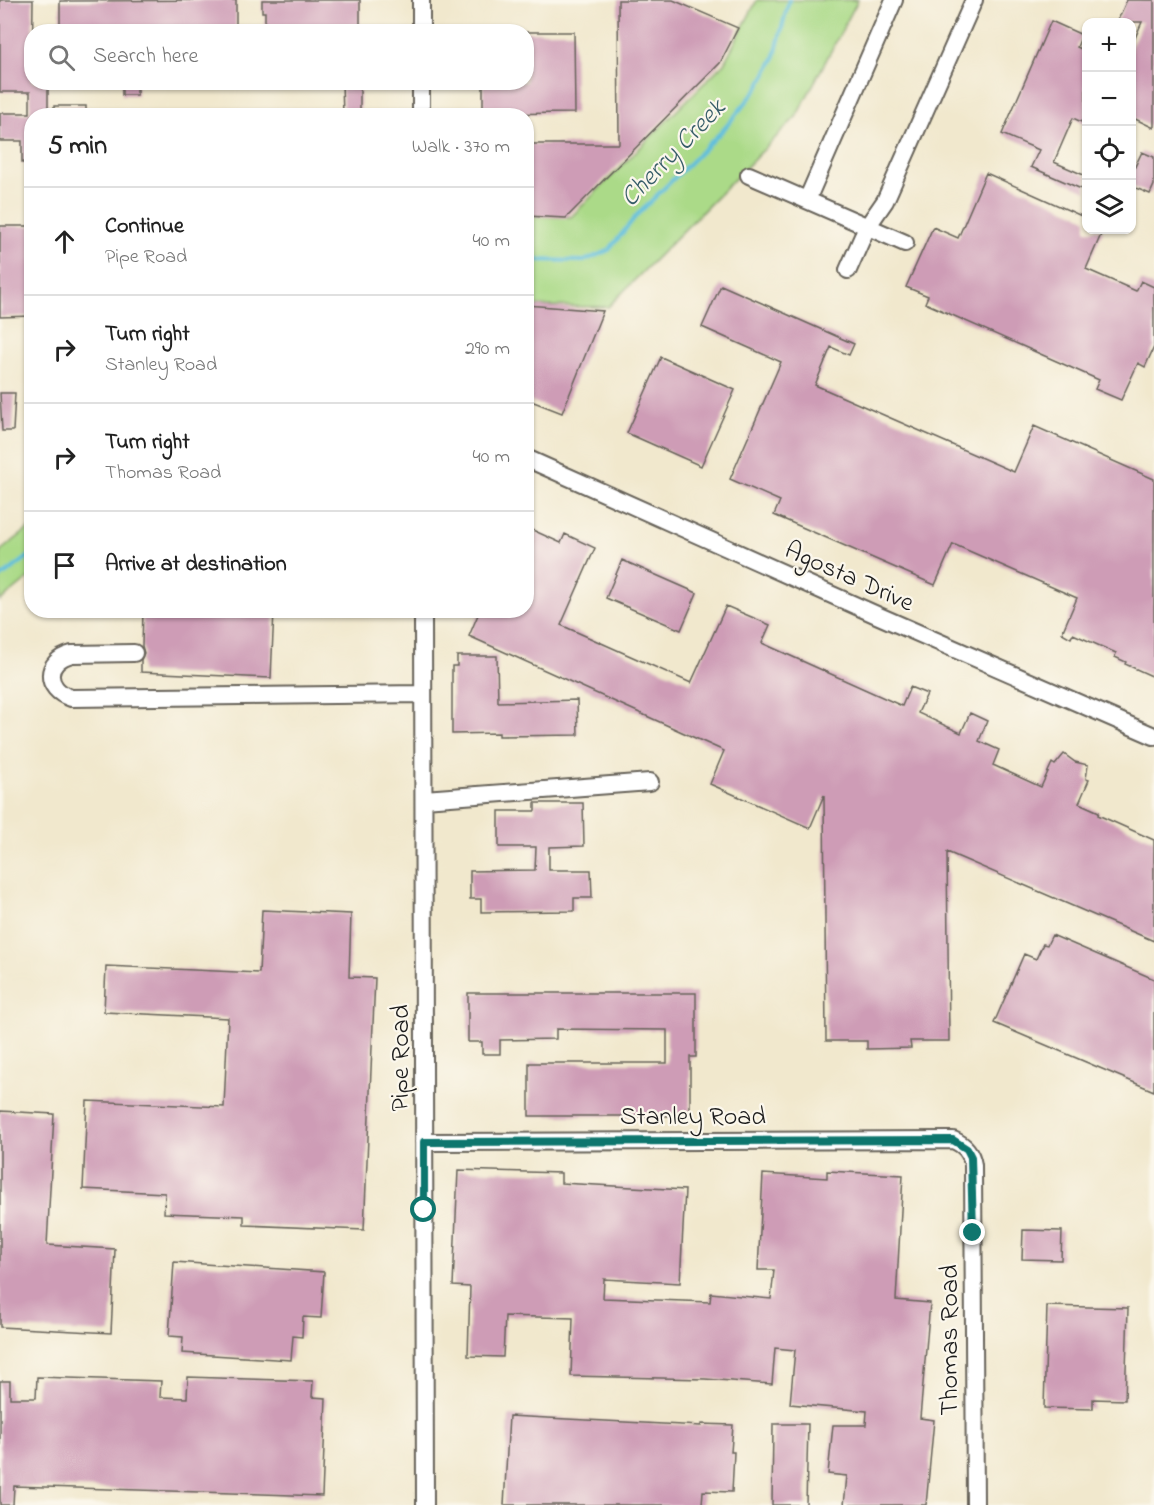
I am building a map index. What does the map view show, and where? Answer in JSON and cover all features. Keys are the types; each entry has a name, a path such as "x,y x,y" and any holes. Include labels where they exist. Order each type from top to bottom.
{"street":[{"path":"421,0 421,24"},
{"path":"807,200 894,0"},
{"path":"848,270 867,227 885,201 974,0"},
{"path":"421,90 421,108"},
{"path":"748,175 904,243"},
{"name":"Agosta Drive","path":"534,462 1154,736"},
{"name":"Pipe Road","path":"423,618 425,1505"},
{"path":"134,653 65,656 57,660 52,669 51,677 55,688 71,698 423,694"},
{"path":"424,799 650,782"},
{"name":"Stanley Road","path":"424,1142 953,1140 961,1143"},
{"name":"Thomas Road","path":"961,1143 971,1157 973,1165 975,1505"}],"green space":[{"path":"757,0 858,0 796,117 608,307 534,306 534,216 571,217 724,63"},
{"path":"24,532 24,582 0,601 0,551"}],"building":[{"path":"0,0 33,0 33,24 24,24 24,90 48,90 48,108 30,108 30,92 0,92"},
{"path":"236,0 236,24 60,24 60,1"},
{"path":"262,0 360,0 360,24 265,24 265,12 262,12"},
{"path":"618,0 673,0 738,28 720,63 566,218 534,216 534,144 619,144"},
{"path":"1127,0 1154,0 1154,128 1136,119 1136,36 1142,22 1136,22 1136,18 1119,18"},
{"path":"1051,21 1082,35 1077,47 1082,49 1082,122 1073,118 1054,162 1082,174 1082,189 1031,167 1039,150 1002,134"},
{"path":"534,32 574,32 575,113 534,113 534,108 483,108 483,90 534,90"},
{"path":"122,90 137,90 137,95 122,95"},
{"path":"342,90 360,90 360,108 343,108"},
{"path":"54,106 86,106 86,108 54,108"},
{"path":"0,113 24,113 24,163 22,163 22,141 0,141"},
{"path":"1142,152 1154,157 1154,185 1150,194 1136,188 1136,165"},
{"path":"986,173 1082,216 1082,234 1101,234 1086,269 1136,291 1141,281 1154,287 1154,347 1145,367 1138,363 1121,400 1095,389 1099,380 925,303 928,296 906,287 933,227 958,238"},
{"path":"0,226 24,226 24,316 0,317"},
{"path":"721,285 854,344 849,355 831,347 815,385 1014,472 1034,426 1154,479 1154,677 1125,664 1126,662 1115,657 1116,653 1073,634 1071,638 1062,633 1077,598 953,544 935,585 774,515 780,501 730,479 781,362 702,327"},
{"path":"534,306 603,311 562,413 534,402"},
{"path":"661,357 735,390 701,466 627,433"},
{"path":"0,393 15,393 13,431 2,431"},
{"path":"534,531 561,543 565,534 595,548 561,625 691,683 726,606 770,625 762,643 902,706 910,687 927,694 918,713 961,733 970,713 987,721 979,741 999,750 993,765 1041,787 1052,763 1055,765 1064,754 1075,762 1088,765 1086,779 1089,780 1079,803 1099,812 1098,815 1154,840 1154,941 947,852 949,1041 910,1041 911,1048 867,1049 867,1041 826,1041 824,795 810,828 710,784 724,751 469,636 477,618 534,618"},
{"path":"622,560 697,593 681,630 606,598"},
{"path":"143,618 274,618 271,678 141,672 141,660 144,653"},
{"path":"457,656 497,656 498,702 577,700 578,735 452,734 452,666 457,666"},
{"path":"535,803 583,803 584,846 549,847 549,870 591,870 592,898 574,898 574,911 481,912 481,899 470,899 470,871 535,870 536,847 499,847 499,811 535,811"},
{"path":"262,910 351,914 349,977 375,978 364,1230 244,1225 244,1216 164,1213 165,1193 83,1189 87,1101 224,1107 228,1018 104,1012 106,966 259,973"},
{"path":"1052,935 1154,979 1154,1091 994,1023 1024,954 1036,959 1043,944 1047,945"},
{"path":"468,993 696,993 696,1057 690,1057 690,1116 529,1116 529,1063 667,1063 667,1030 556,1029 556,1039 500,1040 500,1054 482,1054 482,1042 468,1042"},
{"path":"0,1111 54,1114 47,1245 115,1249 111,1333 0,1327"},
{"path":"458,1170 561,1173 561,1183 685,1190 680,1283 604,1279 603,1298 710,1302 711,1293 771,1299 774,1270 758,1270 763,1174 827,1178 827,1171 903,1175 896,1300 930,1303 920,1418 934,1420 926,1505 844,1505 847,1476 828,1474 833,1425 866,1425 867,1411 790,1404 795,1350 775,1348 772,1384 705,1379 571,1376 573,1318 505,1316 503,1357 468,1356 470,1287 453,1286"},
{"path":"1023,1230 1062,1231 1061,1260 1022,1259"},
{"path":"174,1262 324,1272 321,1318 303,1317 302,1337 293,1336 291,1360 182,1353 183,1337 169,1336"},
{"path":"1047,1306 1128,1308 1125,1400 1093,1399 1093,1409 1044,1408"},
{"path":"37,1377 161,1381 160,1397 187,1398 188,1377 313,1381 312,1397 326,1398 322,1496 14,1486 13,1505 0,1505 0,1381 10,1381 10,1398 36,1398"},
{"path":"509,1416 701,1426 701,1424 733,1425 732,1492 703,1491 702,1505 504,1505"},
{"path":"773,1424 808,1424 806,1505 772,1505"}],"waterway":[{"name":"Cherry Creek","path":"534,260 584,261 609,250 636,216 724,129 758,88 774,59 789,0"},
{"name":"Cherry Creek","path":"0,578 24,560"}],"route":[{"path":"424,1210 424,1142 953,1140 961,1143 967,1149 973,1165 973,1233"}]}
